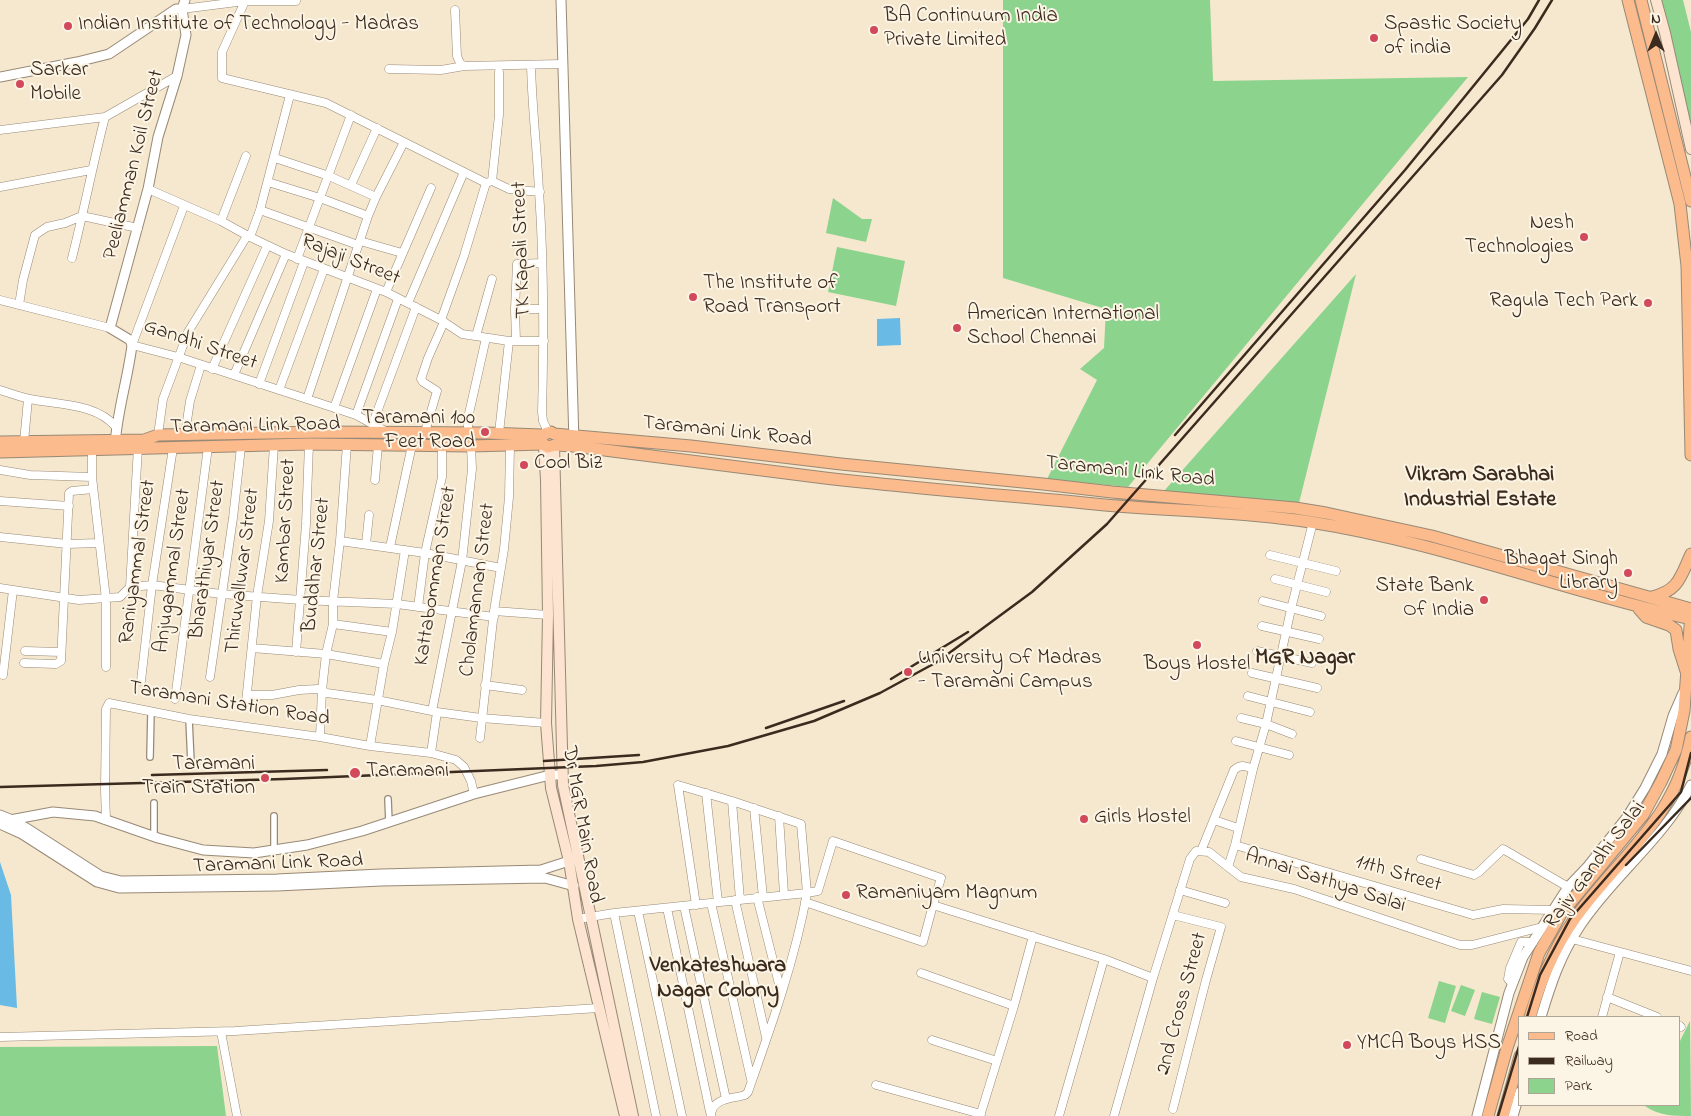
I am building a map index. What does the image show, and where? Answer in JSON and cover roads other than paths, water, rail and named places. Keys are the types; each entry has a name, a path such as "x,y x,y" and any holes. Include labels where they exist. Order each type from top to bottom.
{"main road":[{"path":"1628,0 1680,204 1687,266 1691,455"},
{"path":"1641,0 1691,201"},
{"path":"1656,0 1691,149"},
{"path":"1635,25 1647,21"},
{"name":"Taramani Link Road","path":"0,452 92,450 144,440 158,435 388,432 500,433 549,440 692,446 841,464 1112,492 1303,509 1432,536 1691,608"},
{"name":"Taramani Link Road","path":"0,442 173,448 309,444 510,446 549,440"},
{"name":"Dr MGR Main Road","path":"549,440 546,723 551,788 569,861 578,919 625,1116"},
{"name":"Dr MGR Main Road","path":"549,440 562,775 633,1116"},
{"name":"Taramani Link Road","path":"574,441 819,477 1126,507 1267,516 1313,522 1447,552 1561,584 1637,608 1691,620"},
{"path":"1650,597 1664,594 1677,584 1691,554"},
{"path":"1637,608 1646,617 1669,625 1676,630 1678,649 1687,679"},
{"path":"1488,1116 1507,1048 1539,953 1561,914 1643,815 1662,782 1676,750 1684,711 1691,608"},
{"name":"Rajiv Gandhi Salai","path":"1530,1016 1538,991 1555,951 1572,935 1584,906 1661,814 1677,784 1688,755 1691,737"},
{"path":"1593,859 1595,872"},
{"path":"1503,1116 1518,1063"}],"street":[{"name":"Peeliamman Koil Street","path":"110,328 148,188 158,136 177,76 186,35 182,10 185,0"},
{"path":"561,0 574,441"},
{"path":"245,1 222,52 222,78 326,103 464,172 509,189 540,192"},
{"path":"0,77 109,54 176,9 182,10 245,1 296,1"},
{"path":"455,10 457,56 460,64 464,66"},
{"path":"389,69 441,70 464,66 562,64"},
{"name":"TK Kapali Street","path":"531,65 532,112 540,192 544,341 542,412 549,440"},
{"path":"425,432 437,391 421,379 489,182 499,115 499,72"},
{"path":"0,130 105,116 177,76"},
{"path":"158,435 163,399 188,332 248,237 260,210 290,95"},
{"path":"259,384 301,260 309,226 350,115"},
{"path":"72,258 105,116"},
{"path":"351,185 377,128"},
{"path":"307,399 368,216 404,142"},
{"path":"221,221 246,156"},
{"path":"275,158 329,176 376,197"},
{"path":"0,187 91,170"},
{"path":"408,303 464,172"},
{"path":"268,182 320,198 368,216"},
{"name":"Rajaji Street","path":"148,188 184,206 221,221 267,246 386,292 442,321 462,334 512,341 544,341"},
{"path":"386,292 431,188"},
{"path":"115,445 116,427 132,345 184,206"},
{"path":"260,210 359,243 402,253"},
{"path":"19,305 23,280 35,235 47,226 65,223 82,216 138,228"},
{"path":"212,369 267,246"},
{"path":"234,375 286,254"},
{"path":"500,433 516,309 517,264 542,263"},
{"path":"279,390 324,269"},
{"path":"476,336 492,279"},
{"path":"334,408 377,289"},
{"path":"356,415 398,299"},
{"name":"Gandhi Street","path":"0,300 110,328 130,340 132,345 178,357 356,415 388,432"},
{"path":"373,423 416,307"},
{"path":"516,309 543,309"},
{"path":"468,433 468,418 486,338"},
{"path":"185,434 190,401 201,365"},
{"path":"0,390 28,399 88,409 112,422 116,427"},
{"path":"24,442 28,399"},
{"name":"Kambar Street","path":"296,652 306,524 309,444"},
{"name":"Buddhar Street","path":"320,737 326,654 333,624 333,601 340,540 347,444"},
{"path":"375,480 378,444"},
{"name":"Thiruvalluvar Street","path":"274,445 269,521 257,596 246,699 307,689 322,690"},
{"path":"390,547 412,445"},
{"path":"418,607 425,553 442,477 442,445"},
{"name":"Kattabomman Street","path":"431,753 434,711 462,561 472,469 471,446"},
{"name":"Cholamannan Street","path":"480,738 509,496 510,446"},
{"name":"Anjugammal Street","path":"175,699 208,447"},
{"name":"Bharathiyar Street","path":"210,678 233,518 241,447"},
{"path":"0,588 79,600 120,597 130,587 138,448"},
{"name":"Raniyammal Street","path":"141,681 152,586 173,448"},
{"path":"92,450 92,477 106,599 106,667"},
{"path":"0,470 30,475 92,477"},
{"path":"24,664 58,663 61,661 70,493 71,491 94,490"},
{"path":"0,501 69,506"},
{"path":"366,544 369,514"},
{"path":"1228,867 1266,724 1291,609 1313,522"},
{"path":"0,537 67,544 99,543"},
{"path":"340,540 425,553 501,568"},
{"path":"370,746 377,700 397,604 405,550"},
{"path":"1270,554 1336,571"},
{"path":"1275,579 1326,592"},
{"path":"130,587 152,586 301,600 397,604 453,612 548,615"},
{"path":"3,675 13,590"},
{"path":"1262,602 1321,616"},
{"path":"333,624 392,632"},
{"path":"1262,626 1319,639"},
{"path":"252,648 326,654 384,664"},
{"path":"26,651 61,652"},
{"path":"1257,651 1312,663"},
{"path":"1252,673 1317,688"},
{"path":"1476,1116 1512,984 1523,957 1568,887 1627,817 1645,788 1662,754 1673,716 1687,679"},
{"path":"485,685 522,690"},
{"path":"322,690 327,693 481,718 546,723"},
{"path":"1248,696 1310,712"},
{"name":"Taramani Station Road","path":"106,820 107,706 109,703 189,719 320,737 370,746 431,753 456,760 464,767 471,781 474,794"},
{"path":"150,757 151,711"},
{"path":"1241,718 1266,724 1292,734"},
{"path":"189,719 191,763"},
{"path":"1236,741 1289,755"},
{"path":"1114,1116 1153,978 1190,858 1196,852 1201,851 1234,770 1238,766 1244,765 1253,768"},
{"path":"6,824 53,812 95,816 203,850 254,853 307,845 362,831 474,794 550,775 562,775"},
{"path":"1541,1016 1553,976 1572,935 1598,901 1665,827 1691,784"},
{"path":"696,905 678,785 801,824 807,893 781,993 767,1038 745,1095 726,1099 713,1106 710,1115"},
{"path":"706,793 714,903 752,1081"},
{"path":"388,799 389,822"},
{"path":"732,801 737,900 767,1038"},
{"path":"154,802 154,836"},
{"path":"754,808 760,897 781,993"},
{"name":"Taramani Link Road","path":"0,815 6,824 97,882 119,888 278,886 381,881 544,878 574,886"},
{"path":"274,816 274,850"},
{"path":"779,816 784,894"},
{"path":"1214,820 1238,828"},
{"name":"Taramani Link Road","path":"6,824 101,876 121,881 277,879 541,870 569,861"},
{"path":"578,919 614,913 818,891 833,841 940,878 923,942 805,902"},
{"name":"11th Street","path":"1235,845 1473,915 1503,910 1554,910"},
{"path":"1421,859 1474,875 1503,849 1568,887"},
{"name":"Annai Sathya Salai","path":"1201,851 1209,852 1241,877 1294,889 1460,945 1472,945 1542,928"},
{"path":"1180,890 1225,903"},
{"path":"933,905 1104,959 1153,978"},
{"path":"684,906 726,1099"},
{"path":"667,908 710,1115"},
{"path":"638,911 682,1116"},
{"path":"614,913 656,1116"},
{"name":"2nd Cross Street","path":"1173,915 1221,928 1174,1109"},
{"path":"1572,935 1620,952 1691,971"},
{"path":"876,1085 981,1115 1033,936"},
{"path":"1602,1016 1620,952"},
{"path":"1059,1116 1104,959"},
{"path":"921,973 1014,1006"},
{"path":"1607,997 1654,1016"},
{"path":"0,1037 222,1032 599,1008"},
{"path":"222,1032 237,1116"},
{"path":"932,1040 997,1061"},
{"path":"1513,1116 1518,1099"}],"water":[{"path":"900,318 901,345 877,346 877,319"},
{"path":"0,862 11,895 17,1008 0,1005"}],"railway":[{"path":"1175,435 1405,170 1528,19 1539,0"},
{"path":"0,787 284,779 596,766 643,762 728,746 814,721 880,693 937,662 1032,592 1107,524 1502,75 1552,0"},
{"path":"891,679 968,632"},
{"path":"766,728 844,701"},
{"path":"1527,1016 1540,975 1570,919 1681,792 1691,753"},
{"path":"544,761 639,755"},
{"path":"152,775 327,770"},
{"path":"1626,865 1691,798"},
{"path":"1498,1116 1518,1050"}],"place":[{"name":"Indian Institute of Technology - Madras","path":"68,26"},
{"name":"BA Continuum India Private Limited","path":"874,30"},
{"name":"Spastic Society of india","path":"1374,38"},
{"name":"Sarkar Mobile","path":"20,84"},
{"name":"Nesh Technologies","path":"1584,237"},
{"name":"The Institute of Road Transport","path":"693,297"},
{"name":"Ragula Tech Park","path":"1648,303"},
{"name":"American International School Chennai","path":"957,328"},
{"name":"Taramani 100 Feet Road","path":"485,432"},
{"name":"Cool Biz","path":"524,465"},
{"name":"Bhagat Singh Library","path":"1628,573"},
{"name":"State Bank Of India","path":"1484,600"},
{"name":"Boys Hostel","path":"1197,645"},
{"name":"University Of Madras - Taramani Campus","path":"908,672"},
{"name":"Taramani","path":"355,773"},
{"name":"Taramani Train Station","path":"265,778"},
{"name":"Girls Hostel","path":"1084,819"},
{"name":"Ramaniyam Magnum","path":"846,895"},
{"name":"YMCA Boys HSS","path":"1347,1045"}],"district":[{"name":"Vikram Sarabhai Industrial Estate","path":"1480,488"},
{"name":"MGR Nagar","path":"1305,659"},
{"name":"Venkateshwara Nagar Colony","path":"718,980"}]}
